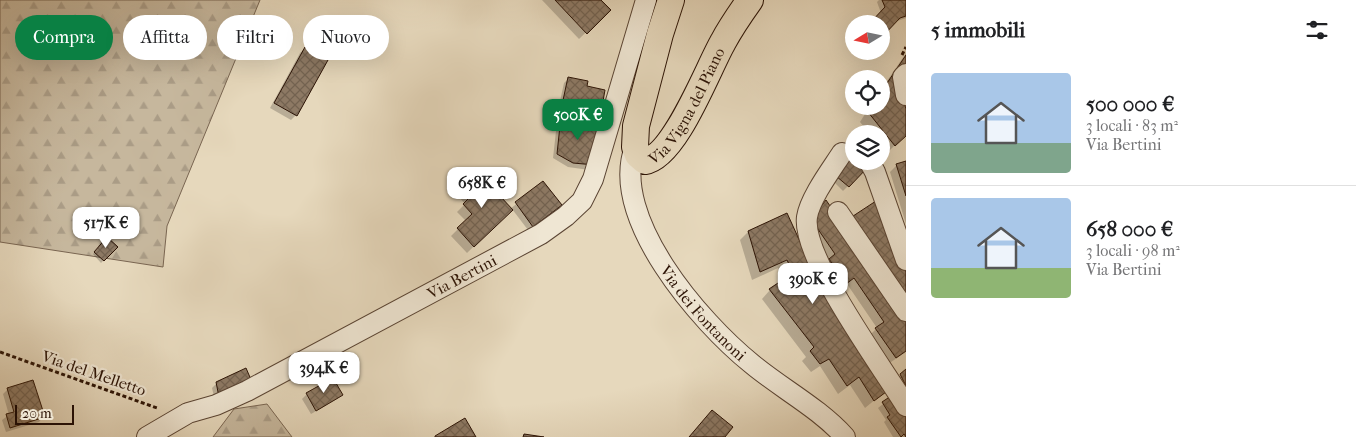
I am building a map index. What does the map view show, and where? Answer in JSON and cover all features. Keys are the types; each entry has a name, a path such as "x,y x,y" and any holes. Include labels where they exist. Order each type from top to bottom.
{"main road":[{"name":"Via Vigna del Piano","path":"670,0 636,126 635,147 638,155 645,161 654,158 667,146 684,120 722,42 750,0"}],"street":[{"name":"Via Bertini","path":"147,437 181,417 226,401 247,391 541,234 566,216 582,201 598,168 646,0"},
{"name":"Via dei Fontanoni","path":"635,147 630,168 632,195 636,209 649,240 682,291 712,327 750,362 822,416 845,437"},
{"path":"842,154 824,181 808,212 807,226 810,240 844,309 906,406"},
{"path":"873,170 906,260"},
{"path":"838,212 906,311"}],"path":[{"name":"Via del Melletto","path":"0,352 181,417"}],"green space":[{"path":"0,0 260,0 254,15 217,15 217,60 235,60 167,226 163,267 0,242"},
{"path":"267,404 292,437 213,437 234,409"}],"building":[{"path":"555,0 601,0 611,10 587,34"},
{"path":"882,0 906,0 906,16 900,18 890,29 890,15 877,15 885,7"},
{"path":"303,51 303,60 328,60 297,116 274,103"},
{"path":"906,55 906,70 900,88 906,109 906,136 895,146 890,140 890,125 878,125 870,115 890,115 890,79"},
{"path":"568,77 588,81 587,86 605,90 600,118 578,113 579,109 562,105"},
{"path":"561,116 587,118 587,127 599,128 595,165 573,163 557,154"},
{"path":"906,161 906,196 896,164"},
{"path":"845,166 845,170 865,170 849,187 836,176"},
{"path":"475,169 513,210 474,247 457,228 472,214 463,204 471,196 460,184"},
{"path":"543,181 562,205 533,227 515,202"},
{"path":"879,199 906,272 906,302 847,220"},
{"path":"826,200 906,318 906,351 896,358 875,328 884,322 854,278 846,284 829,259 835,254 811,219"},
{"path":"787,213 823,292 890,389 874,401 859,377 847,386 829,359 820,364 810,351 814,347 769,289 793,273 787,260 760,272 748,231"},
{"path":"107,237 118,247 104,261 94,252"},
{"path":"246,368 252,382 219,397 216,382"},
{"path":"906,369 906,386 900,374"},
{"path":"333,378 343,395 316,411 306,393"},
{"path":"33,380 45,417 10,428 6,414 14,412 7,388"},
{"path":"894,394 906,412 906,437 904,434 901,437 887,417 890,415 882,402"},
{"path":"712,410 733,427 725,437 689,437"},
{"path":"465,418 476,437 435,437 435,436"},
{"path":"524,434 544,437 523,437"}]}
